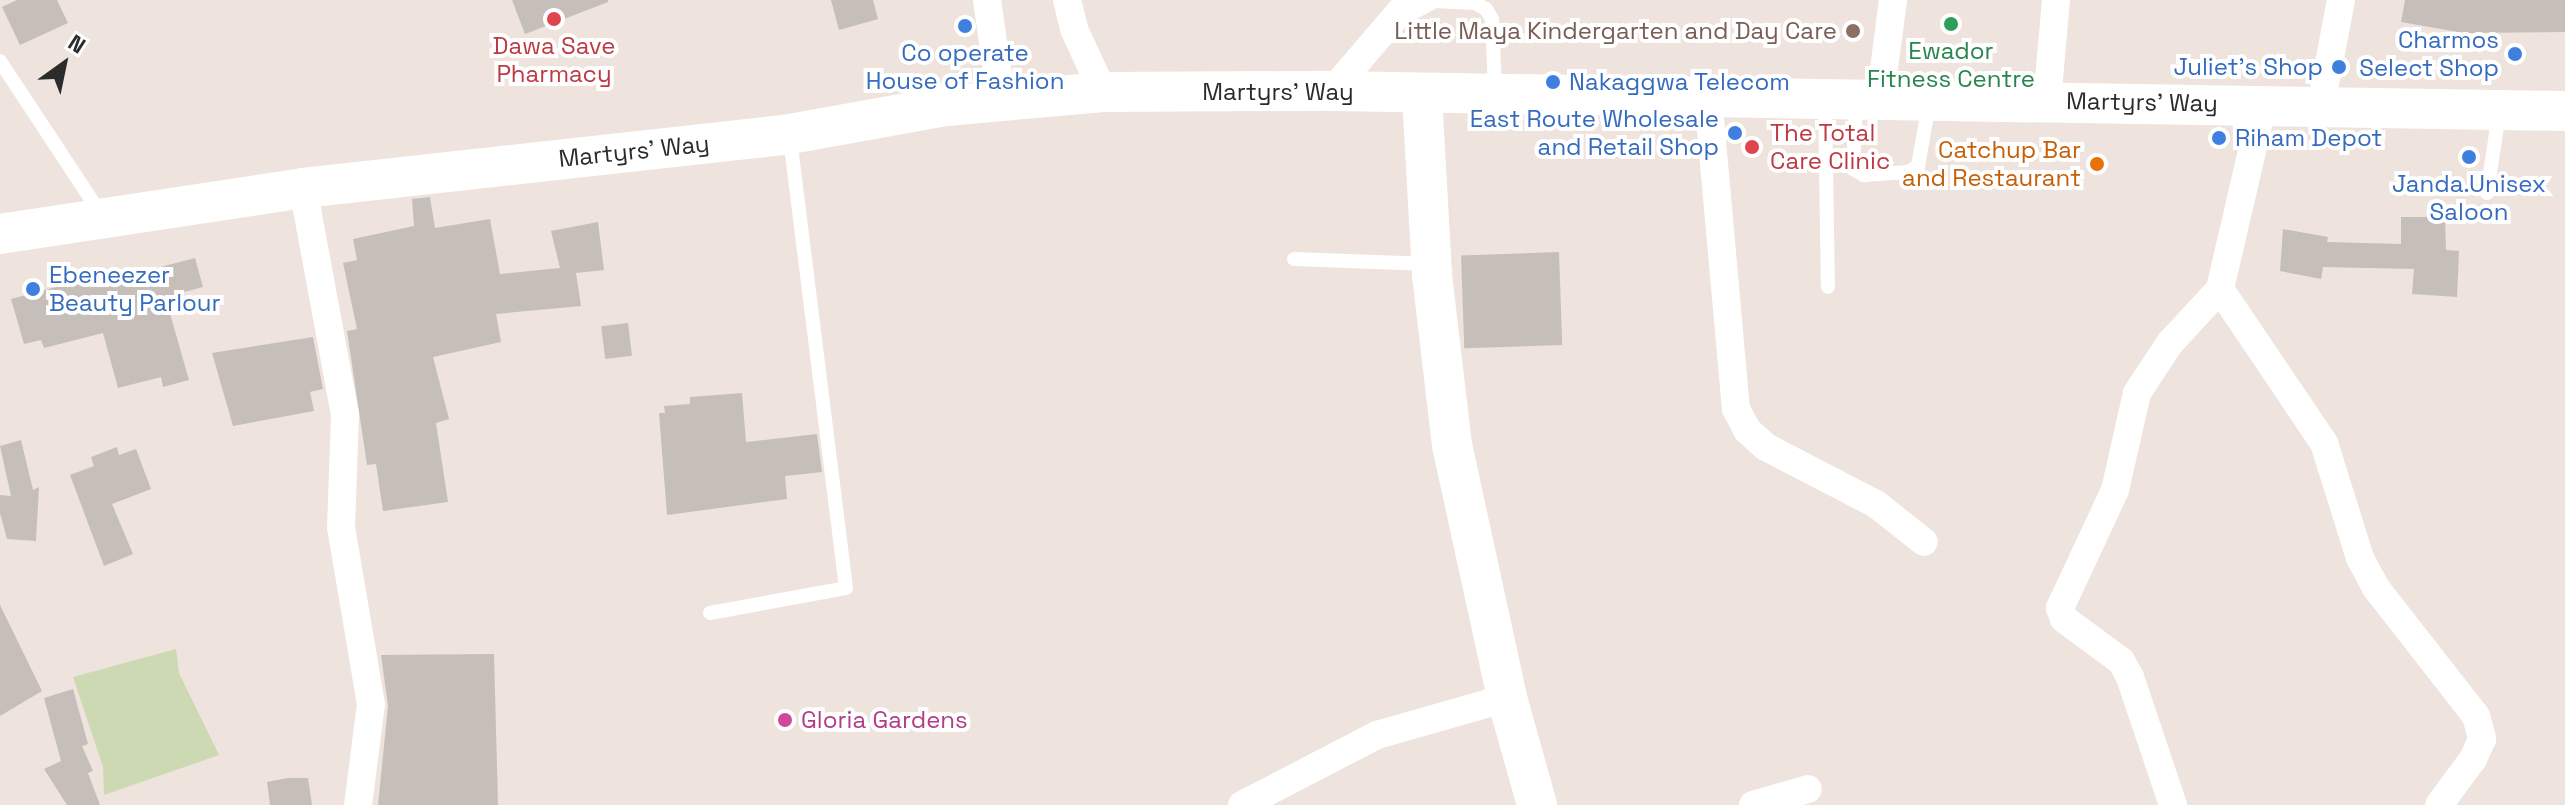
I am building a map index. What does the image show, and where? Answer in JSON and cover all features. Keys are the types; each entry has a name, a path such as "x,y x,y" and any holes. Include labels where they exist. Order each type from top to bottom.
{"main road":[{"name":"Martyrs' Way","path":"0,234 102,215 303,188 790,134 946,106 1002,104 1103,92 1332,91 1422,95 1929,99 2565,111"},
{"path":"1422,95 1432,264 1452,445 1507,698 1537,805"}],"street":[{"path":"987,0 1002,104"},
{"path":"1067,0 1074,29 1103,92"},
{"path":"1332,91 1410,0"},
{"path":"1854,98 1893,0"},
{"path":"2047,101 2056,0"},
{"path":"2321,105 2341,0"},
{"path":"1708,96 1736,409 1747,430 1766,447 1876,504 1924,542"},
{"path":"2173,805 2130,677 2121,661 2064,619 2060,608 2115,490 2137,393 2170,343 2220,289 2263,104"},
{"path":"303,188 345,414 341,527 371,704 358,805"},
{"path":"2220,289 2324,443 2360,558 2376,588 2476,716 2482,739 2473,759 2439,805"},
{"path":"1242,805 1377,735 1507,698"},
{"path":"1753,805 1808,789"}],"lane":[{"path":"1388,28 1435,1 1486,9 1492,19 1496,95"},
{"path":"0,61 102,215"},
{"path":"1854,98 1853,169 1864,175 1908,172 1918,166 1929,99"},
{"path":"1828,287 1854,98"},
{"path":"2487,193 2500,109"},
{"path":"710,613 846,588 790,134"},
{"path":"1294,259 1432,264"}],"green space":[{"path":"176,649 179,673 219,755 104,795 103,767 73,677"}],"building":[{"path":"17,0 57,0 68,23 20,45 2,7"},
{"path":"512,0 608,0 608,2 525,34"},
{"path":"831,0 873,0 878,19 839,30"},
{"path":"2405,0 2565,0 2565,32 2464,33 2401,22"},
{"path":"430,197 435,228 490,219 500,274 560,268 551,231 598,222 604,270 576,273 581,306 496,314 501,342 433,357 449,419 436,423 448,502 383,511 376,464 367,465 347,331 357,329 343,263 357,260 353,239 414,226 412,199"},
{"path":"2401,217 2445,217 2446,250 2459,251 2457,297 2412,294 2414,269 2323,267 2321,279 2280,271 2283,229 2328,237 2327,242 2401,244"},
{"path":"1559,252 1562,345 1464,348 1461,255"},
{"path":"195,258 203,287 173,295 177,308 169,310 189,380 163,387 161,377 118,388 103,333 44,348 41,340 24,344 11,299 128,268 130,275"},
{"path":"628,323 632,356 605,359 601,326"},
{"path":"313,337 323,389 310,392 314,411 233,426 212,353"},
{"path":"742,393 746,442 817,434 822,472 785,476 787,499 667,515 659,413 665,413 664,406 690,404 690,397"},
{"path":"21,440 33,490 39,487 36,541 7,539 0,513 0,495 11,496 0,446"},
{"path":"117,447 119,455 136,449 151,489 112,504 133,554 104,566 70,475 94,466 91,457"},
{"path":"0,605 42,691 0,716"},
{"path":"494,654 498,805 378,805 388,706 381,655"},
{"path":"73,689 88,744 82,746 93,771 88,773 100,805 67,805 44,769 61,761 44,698"},
{"path":"308,778 312,805 270,805 267,782"}],"place":[{"name":"Dawa Save Pharmacy","path":"554,19"},
{"name":"Ewador Fitness Centre","path":"1951,24"},
{"name":"Co operate House of Fashion","path":"965,26"},
{"name":"Little Maya Kindergarten and Day Care","path":"1853,31"},
{"name":"Charmos Select Shop","path":"2515,54"},
{"name":"Juliet's Shop","path":"2339,67"},
{"name":"Nakaggwa Telecom","path":"1553,82"},
{"name":"East Route Wholesale and Retail Shop","path":"1735,133"},
{"name":"Riham Depot","path":"2219,138"},
{"name":"The Total Care Clinic","path":"1752,147"},
{"name":"Janda.Unisex Saloon","path":"2469,157"},
{"name":"Catchup Bar and Restaurant","path":"2097,164"},
{"name":"Ebeneezer Beauty Parlour","path":"33,289"},
{"name":"Gloria Gardens","path":"785,720"}]}
